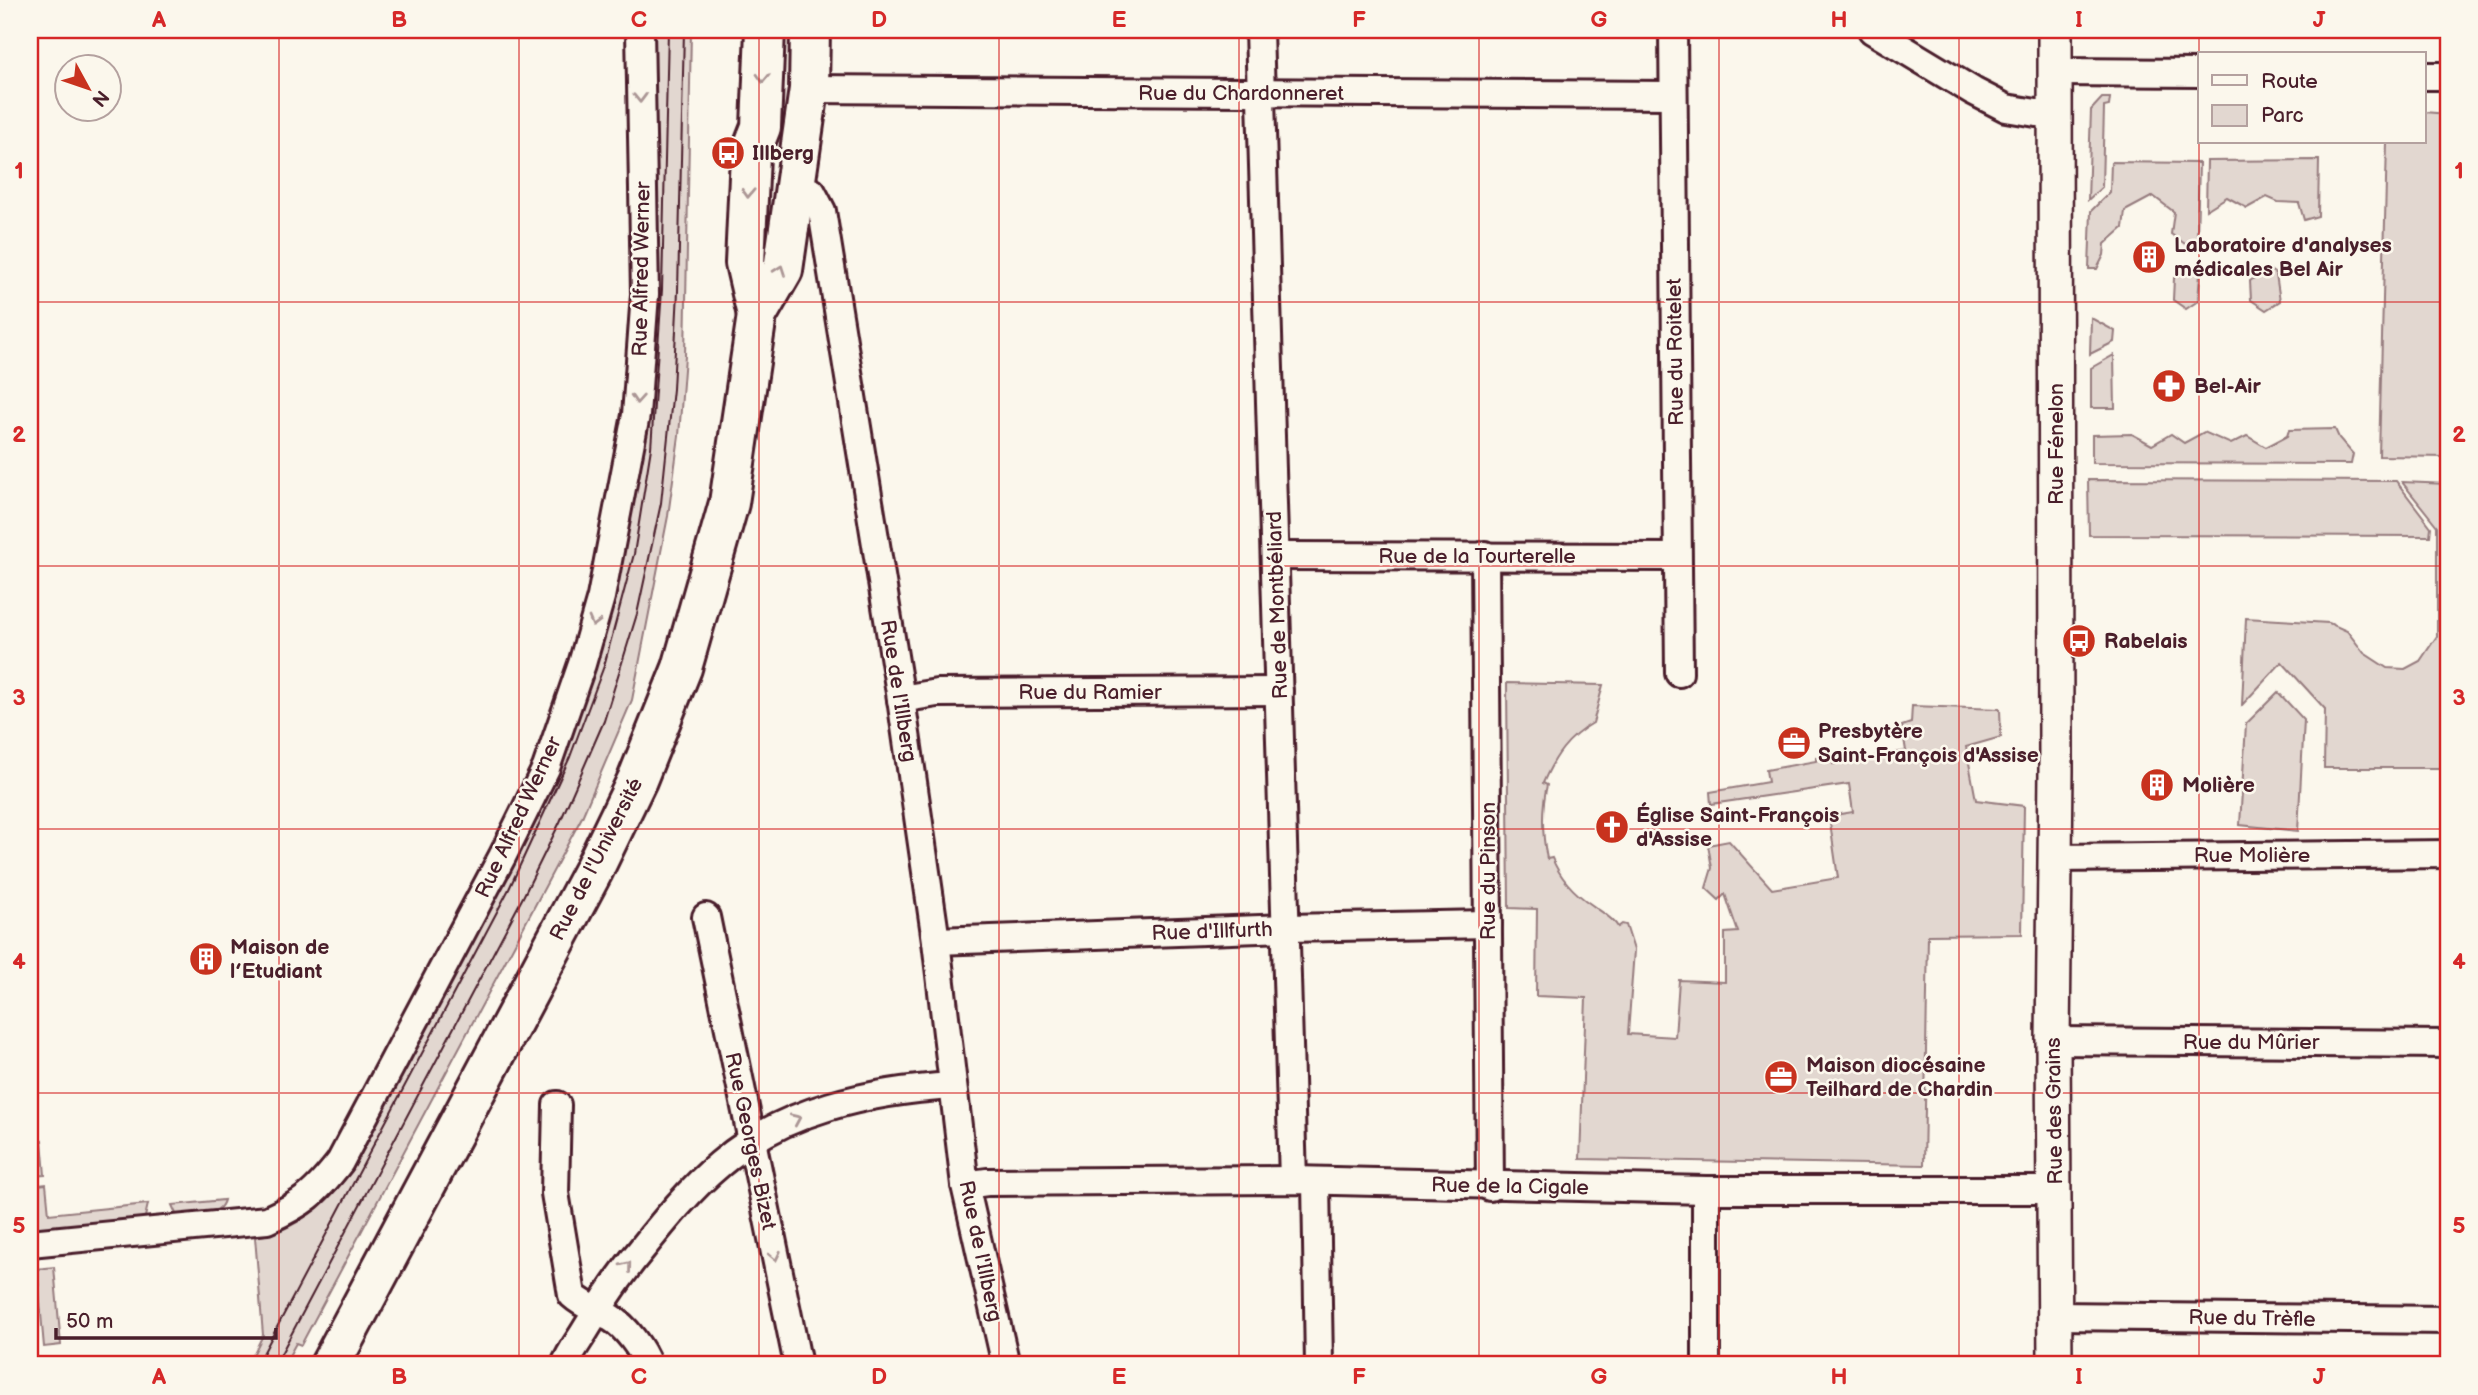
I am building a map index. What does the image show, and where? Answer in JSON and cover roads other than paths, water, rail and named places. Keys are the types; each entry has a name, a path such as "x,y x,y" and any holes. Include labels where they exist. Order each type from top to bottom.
{"main road":[{"path":"765,30 761,127 795,188"},
{"path":"795,188 809,89 810,30"},
{"name":"Rue de l'Université","path":"330,1365 593,871 637,780 682,668 729,503 757,315 745,263 750,155 761,127"},
{"name":"Rue de l'Université","path":"757,315 783,270 795,188"}],"street":[{"name":"Rue Alfred Werner","path":"30,1243 267,1220 294,1207 319,1189 340,1162 502,858 546,768 582,664 601,597 635,415 645,294 640,30"},
{"name":"Rue de Montbéliard","path":"1259,30 1287,928 1319,1365"},
{"name":"Rue du Roitelet","path":"1673,30 1679,673"},
{"path":"1872,30 1973,92 2006,108 2054,113"},
{"name":"Rue Fénelon","path":"2055,30 2056,858"},
{"path":"2055,72 2198,73"},
{"path":"2426,76 2448,76"},
{"name":"Rue du Chardonneret","path":"809,89 1672,95"},
{"name":"Rue de l'Illberg","path":"795,188 812,192 822,211 901,699 936,941 965,1185 1006,1365"},
{"name":"Rue du Pinson","path":"1485,555 1490,1186"},
{"name":"Rue de la Tourterelle","path":"1276,556 1677,557"},
{"name":"Rue du Ramier","path":"901,699 937,693 1279,691"},
{"name":"Rue Molière","path":"2056,858 2448,854"},
{"name":"Rue des Grains","path":"2055,1365 2053,1041 2056,858"},
{"name":"Rue Georges Bizet","path":"706,916 798,1365"},
{"name":"Rue d'Illfurth","path":"936,941 1287,928 1488,924"},
{"name":"Rue du Mûrier","path":"2053,1041 2448,1044"},
{"path":"565,1365 618,1278 664,1222 719,1164 751,1141 800,1116 854,1099 914,1088 953,1086"},
{"path":"557,1105 555,1193 572,1295 583,1305 612,1318 625,1330 648,1365"},
{"name":"Rue de la Cigale","path":"965,1185 988,1182 1305,1181 1706,1190 2055,1190"},
{"path":"1706,1190 1706,1365"},
{"name":"Rue du Trèfle","path":"2055,1316 2448,1320"}],"tram line":[{"path":"257,1365 509,889 570,757 604,666 634,554 651,448 662,290 668,30"},
{"path":"275,1365 560,822 604,721 637,614 661,503 673,389 684,30"}],"place":[{"name":"Illberg","path":"728,153"},
{"name":"Laboratoire d'analyses médicales Bel Air","path":"2149,257"},
{"name":"Bel-Air","path":"2169,386"},
{"name":"Rabelais","path":"2079,641"},
{"name":"Presbytère Saint-François d'Assise","path":"1794,743"},
{"name":"Molière","path":"2157,785"},
{"name":"Église Saint-François d'Assise","path":"1612,827"},
{"name":"Maison de l’Etudiant","path":"206,959"},
{"name":"Maison diocésaine Teilhard de Chardin","path":"1781,1077"}]}
